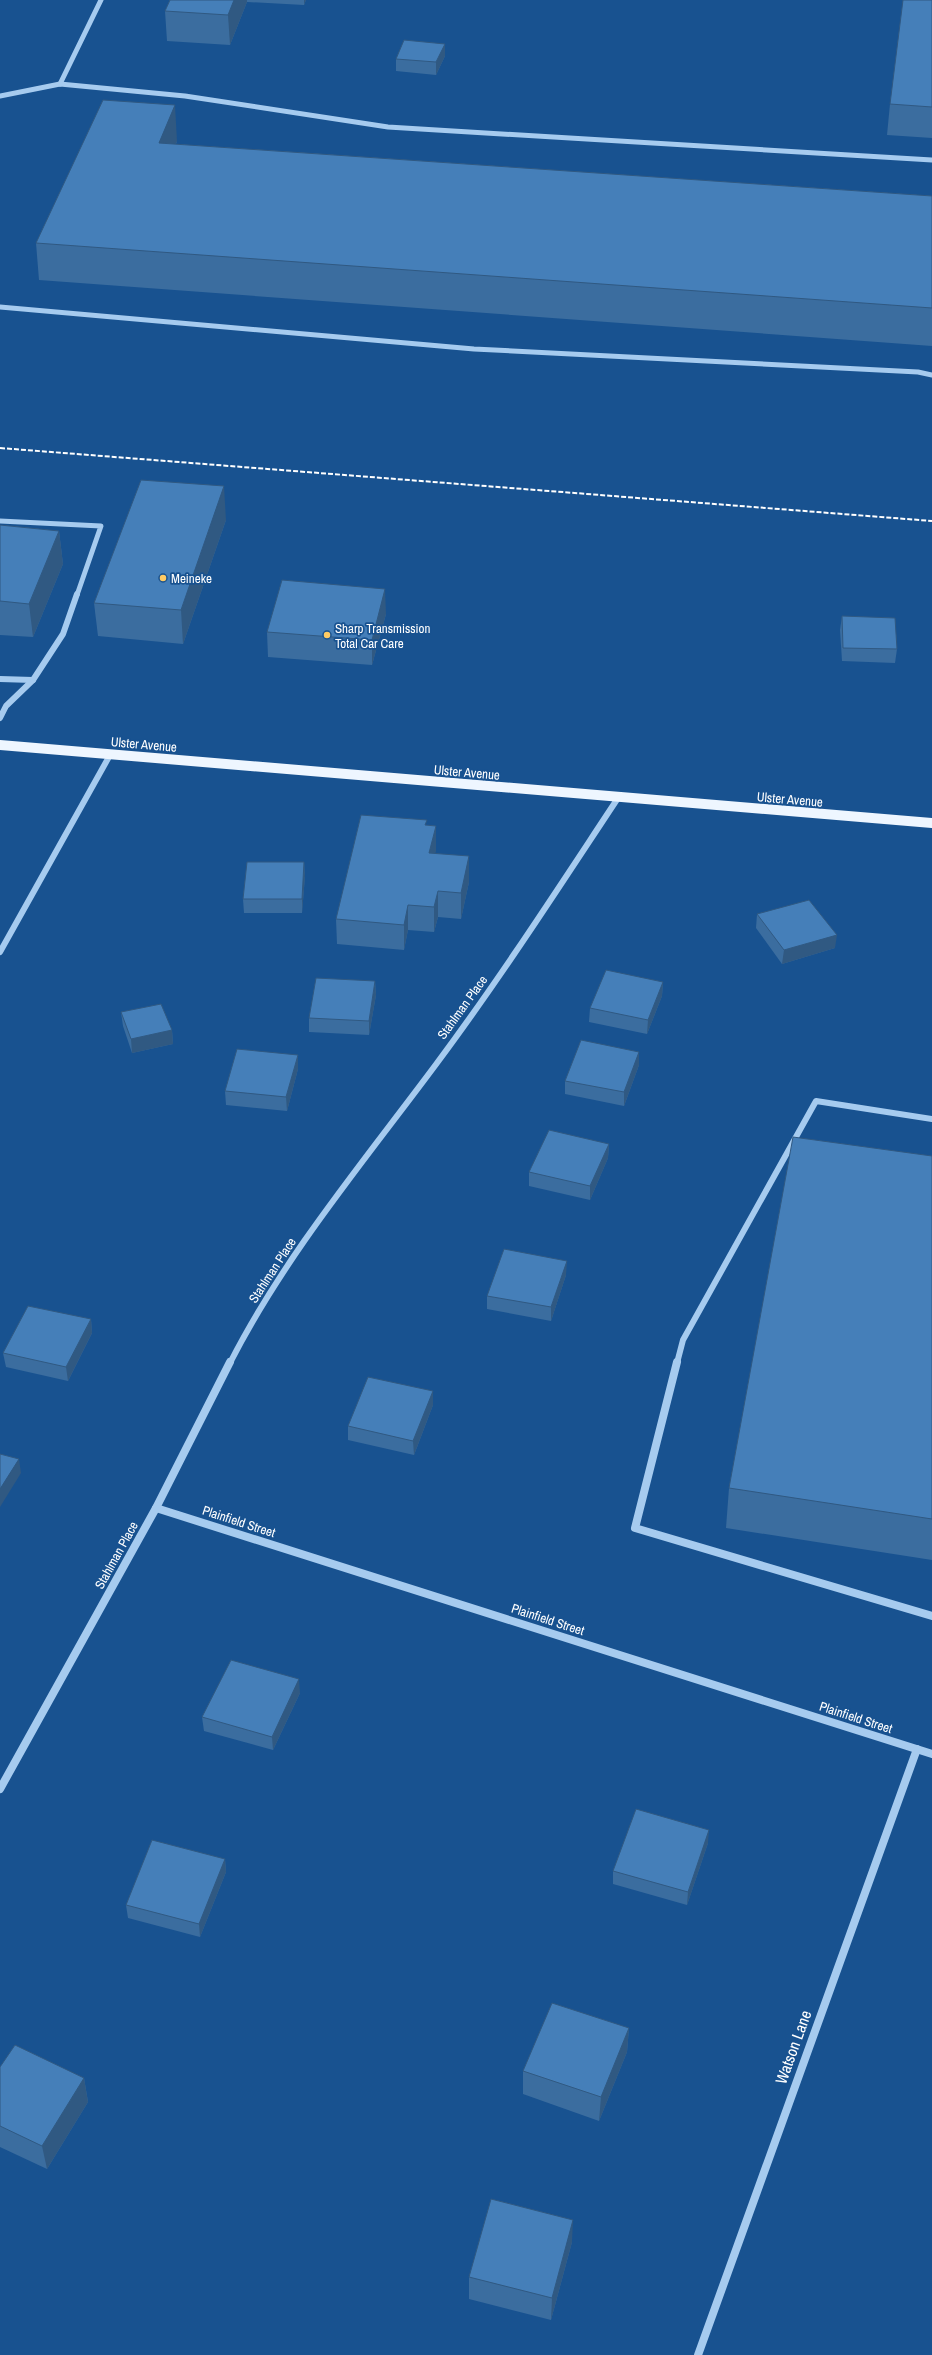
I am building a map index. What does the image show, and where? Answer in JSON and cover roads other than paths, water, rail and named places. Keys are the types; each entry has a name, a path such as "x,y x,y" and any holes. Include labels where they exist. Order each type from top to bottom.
{"main road":[{"name":"Ulster Avenue","path":"0,745 618,798 932,823"}],"street":[{"path":"60,84 101,0"},
{"path":"0,96 60,84 185,96 388,127 932,160"},
{"path":"0,307 474,349 918,372 932,375"},
{"path":"0,521 101,526 63,634 33,680 6,706 0,718"},
{"path":"0,679 33,680"},
{"path":"0,952 87,793 110,755"},
{"name":"Stahlman Place","path":"0,1789 156,1508 249,1326 292,1259 479,1006 618,798"},
{"path":"932,1119 816,1101 683,1340 635,1528 932,1616"},
{"name":"Plainfield Street","path":"156,1508 932,1754"},
{"name":"Watson Lane","path":"698,2355 917,1749"}],"railway":[{"path":"0,448 932,521"}],"place":[{"name":"Meineke","path":"163,578"},
{"name":"Sharp Transmission Total Car Care","path":"327,635"}]}
